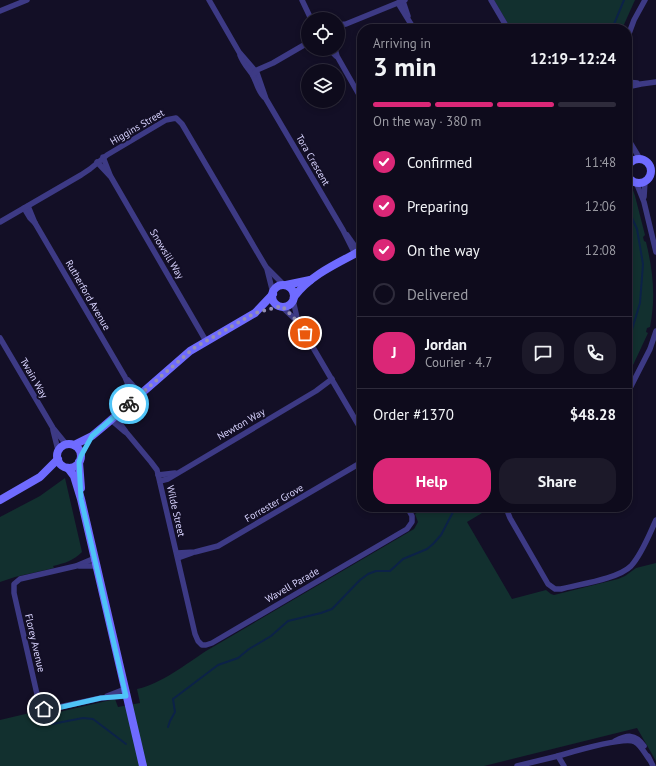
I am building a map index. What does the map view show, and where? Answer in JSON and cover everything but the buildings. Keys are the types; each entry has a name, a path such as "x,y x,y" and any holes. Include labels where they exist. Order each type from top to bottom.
{"street":[{"path":"0,11 27,0"},
{"name":"Tora Crescent","path":"209,0 239,52 245,66 255,74 258,90 266,99 343,230 357,251"},
{"path":"302,0 308,12"},
{"path":"491,0 505,24"},
{"path":"632,25 645,0"},
{"path":"346,24 402,1 404,14 411,24"},
{"path":"255,74 263,72 273,63 301,47"},
{"path":"337,56 357,91"},
{"path":"632,86 656,82"},
{"path":"632,83 641,84"},
{"name":"Higgins Street","path":"0,222 87,171 103,157 166,120 175,117 178,119 266,267 285,285"},
{"path":"632,146 640,159 652,164 644,202"},
{"name":"Snowsill Way","path":"103,157 111,177 206,341"},
{"path":"632,163 637,159 640,159"},
{"name":"Snowsill Way","path":"97,162 111,177"},
{"path":"636,182 650,176"},
{"path":"632,179 636,182 644,202 656,252"},
{"name":"Rutherford Avenue","path":"26,207 125,377 138,396"},
{"path":"143,766 81,499 74,476 58,459 58,450 60,447 70,445 92,436 190,351 255,313 289,305 300,290 311,280 357,253"},
{"name":"Higgins Street","path":"266,267 273,294"},
{"path":"255,313 273,294 278,286 311,280"},
{"path":"285,285 293,291 298,322"},
{"path":"273,294 274,301 298,322 357,422"},
{"path":"632,384 650,349 656,331"},
{"name":"Twain Way","path":"0,338 53,428 70,445"},
{"name":"Newton Way","path":"160,481 168,479 333,381"},
{"name":"Wilde Street","path":"113,419 154,465 160,481 188,605"},
{"name":"Twain Way","path":"53,428 58,450"},
{"path":"0,500 40,477 66,467 74,466 80,459 92,436"},
{"path":"70,445 79,449 81,499"},
{"path":"40,477 58,459"},
{"name":"Forrester Grove","path":"177,556 221,544 357,465"},
{"name":"Newton Way","path":"158,475 176,473"},
{"name":"Wavell Parade","path":"188,605 198,641 202,645 209,644 407,528 412,522 412,516 410,512"},
{"path":"508,512 510,518 548,584 555,589 611,577 626,570 637,557 656,520"},
{"name":"Florey Avenue","path":"96,562 20,579 14,584 14,593 40,706 48,710 126,692"},
{"path":"517,766 613,742 622,738 635,737 641,742 653,766"},
{"path":"558,756 564,766"}],"green space":[{"path":"494,0 635,0 624,24 508,24"},
{"path":"632,189 645,235 643,237 644,241 646,242 653,284 652,316 650,327 647,328 646,332 648,333 632,367"},
{"path":"65,478 82,552 69,561 53,566 54,568 0,582 0,517 40,496"},
{"path":"418,512 484,512 467,522 512,599 546,590 554,595 618,579 636,568 656,563 656,761 637,728 484,766 0,766 0,720 38,711 41,714 46,715 115,699 118,707 140,703 137,689 155,683 164,678 206,651 414,529 418,522 415,514"}],"waterway":[{"path":"614,24 624,0"},
{"path":"632,218 637,229 643,264 640,303 632,329"},
{"path":"168,727 175,712 173,699 218,665 238,658 249,649 271,636 288,621 332,609 360,580 368,574 376,571 390,571 403,559 427,549 441,535 453,512"},
{"path":"52,724 83,718 93,719 126,744"}],"way so far":[{"path":"129,404 190,351 255,313 282,306 298,322 305,333"}],"route":[{"path":"44,709 53,709 101,698 126,696 81,499 79,462 85,447 92,436 129,404"}]}
